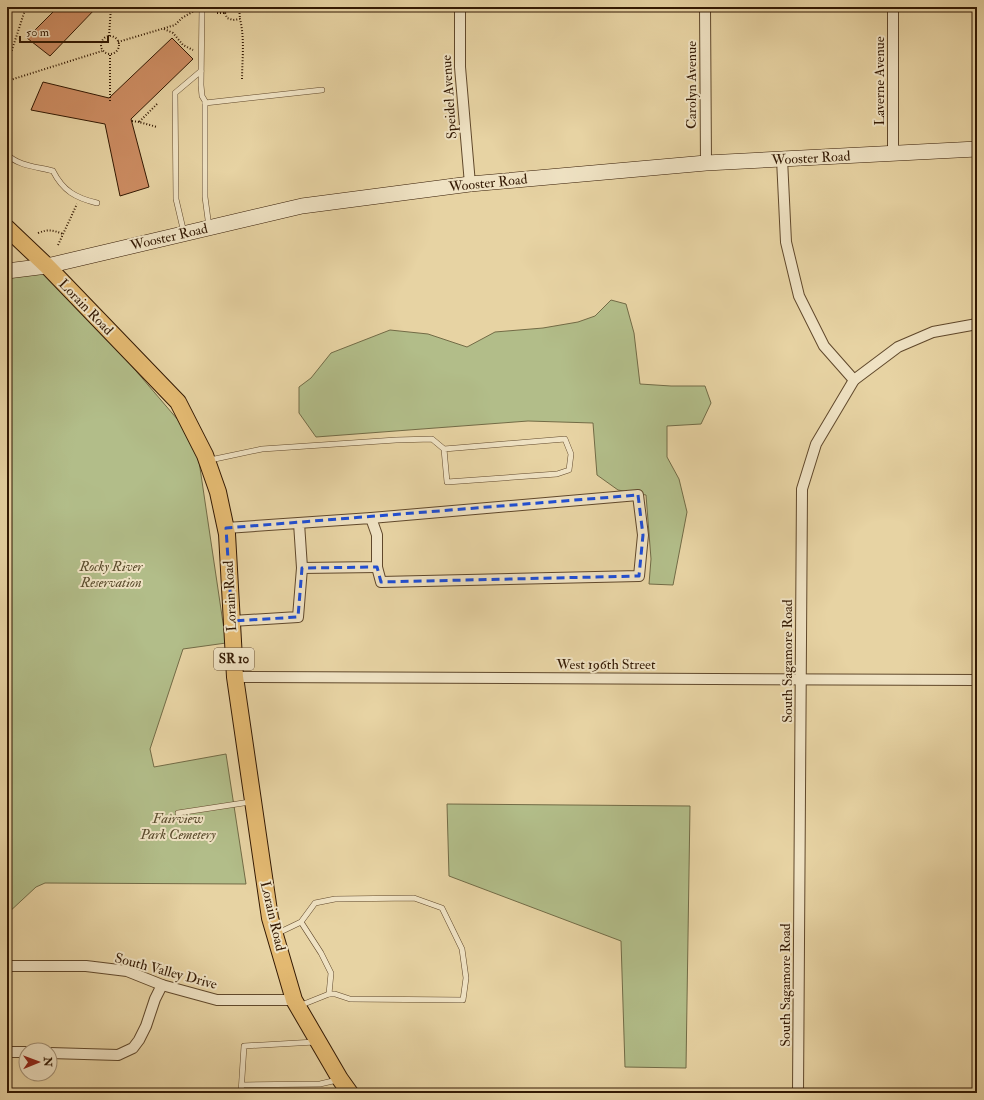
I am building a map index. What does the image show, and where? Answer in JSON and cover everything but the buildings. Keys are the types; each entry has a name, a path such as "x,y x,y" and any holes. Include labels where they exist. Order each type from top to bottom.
{"main road":[{"name":"Wooster Road","path":"7,271 47,266 302,206 470,184 706,163 977,150"},
{"name":"Lorain Road","path":"7,228 47,266 178,402 207,460 218,492 226,528 234,677 270,918 296,1003 320,1042 340,1079 350,1093"}],"street":[{"name":"Speidel Avenue","path":"460,7 460,67 470,184"},
{"name":"Carolyn Avenue","path":"705,7 706,163"},
{"name":"Laverne Avenue","path":"893,155 894,7"},
{"path":"782,159 786,242 799,296 824,346 854,380"},
{"name":"South Sagamore Road","path":"798,1093 802,489 816,444 854,380 898,347 933,332 977,324"},
{"path":"226,528 371,518 638,495 643,536 639,576 382,582 377,566 377,535 371,518"},
{"path":"232,621 298,617 302,568 299,523"},
{"path":"302,568 377,566"},
{"name":"West 196th Street","path":"234,677 800,678 977,680"},
{"name":"South Valley Drive","path":"7,966 86,966 127,971 162,986 217,1000 296,1003"},
{"path":"58,1053 118,1055 133,1048 146,1026 155,999 162,986"},
{"path":"7,1052 18,1052"}],"lane":[{"path":"202,7 201,71 202,96 205,103 205,197 209,228"},
{"path":"184,234 176,199 175,93 201,71"},
{"path":"205,103 322,90"},
{"path":"7,154 10,158 22,163 53,171 64,187 72,194 97,203"},
{"path":"207,460 262,449 432,439 444,449 565,439 571,454 569,470 558,474 447,482 444,449"},
{"path":"178,813 253,802"},
{"path":"275,934 301,922 315,903 335,899 414,898 442,908 462,949 466,978 462,1000 350,999 335,994 329,994 296,1003"},
{"path":"301,922 331,973 329,994"},
{"path":"241,1093 244,1046 320,1042"},
{"path":"242,1085 320,1084 340,1079"}],"path":[{"path":"7,65 26,7"},
{"path":"109,36 111,7"},
{"path":"225,13 228,8 232,7"},
{"path":"239,7 240,19 244,33 242,46 242,81"},
{"path":"118,42 175,25 182,18 195,10"},
{"path":"217,13 225,13"},
{"path":"225,13 227,18 233,20 240,19"},
{"path":"162,29 173,33 183,45 195,50"},
{"path":"109,36 115,37 118,42 118,50 110,54 102,51 100,44 103,39 109,36"},
{"path":"7,81 102,51"},
{"path":"110,54 110,101"},
{"path":"139,122 157,104"},
{"path":"132,121 157,127"},
{"path":"58,245 80,197"},
{"path":"38,233 45,230 52,230 63,234"}],"highlighted area":[{"path":"638,495 643,535 639,576 381,582 377,567 302,568 298,617 232,621 226,528"}],"green space":[{"name":"Rocky River Reservation","path":"47,267 196,441 226,643 183,649 150,749 154,767 226,754 246,884 45,883 36,887 7,914 7,272"},
{"path":"611,300 626,304 634,333 640,384 705,386 711,403 701,424 667,426 667,457 679,479 687,512 673,585 649,584 651,559 646,495 618,490 597,475 593,423 528,421 316,437 299,413 299,387 311,378 331,353 390,330 428,334 467,347 495,332 543,328 578,322 595,316"},
{"path":"447,804 690,806 686,1068 625,1067 621,941 449,876"}],"park label":[{"name":"Fairview Park Cemetery","path":"178,826"}]}
